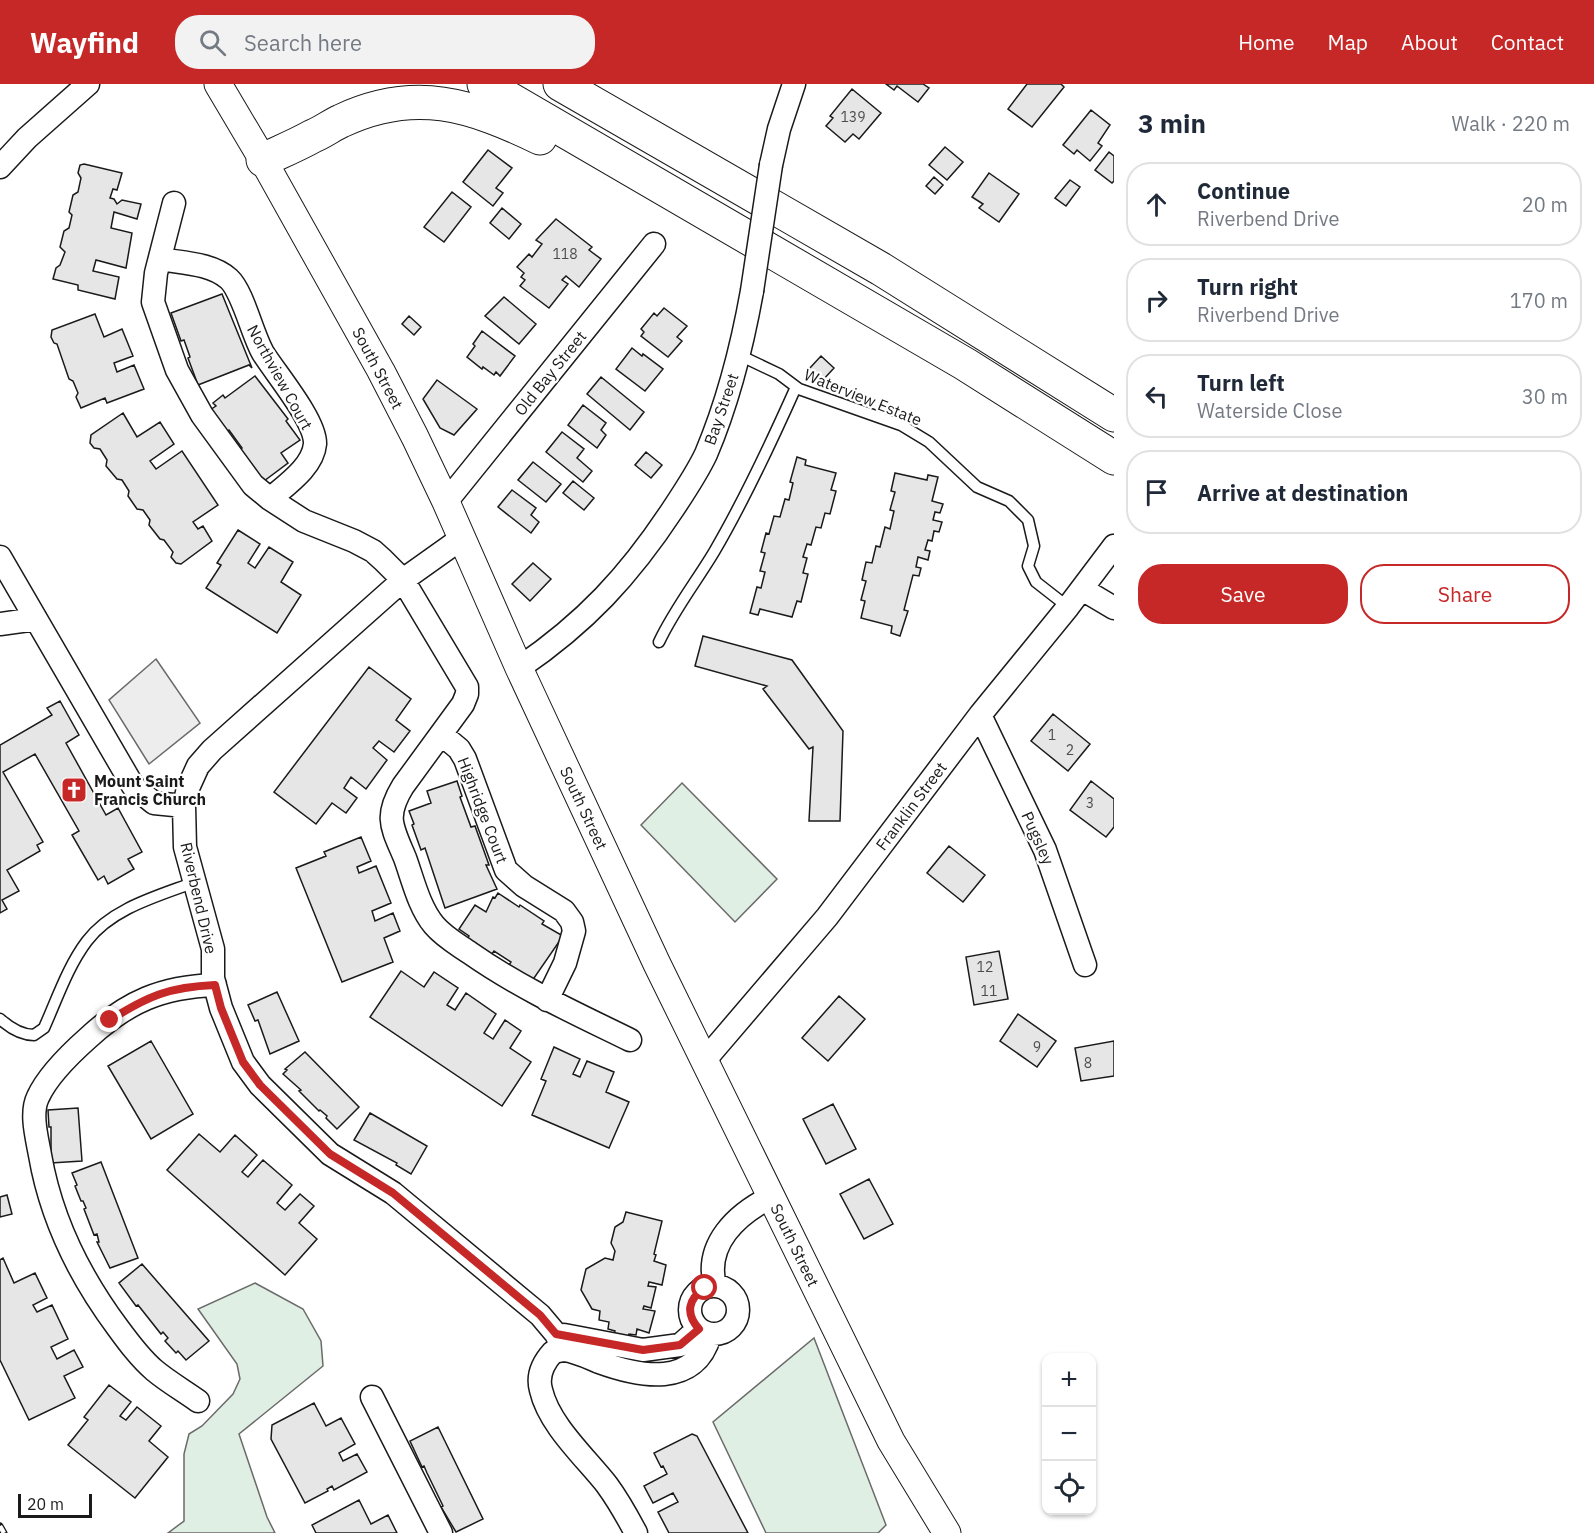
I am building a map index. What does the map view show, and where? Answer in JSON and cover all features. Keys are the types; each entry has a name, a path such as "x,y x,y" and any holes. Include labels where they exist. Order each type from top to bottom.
{"highway":[{"path":"484,84 955,358 1114,458"},
{"path":"560,84 881,269 1114,414"},
{"path":"263,160 356,114 396,105 430,103 456,105 484,113 594,164 662,186"}],"street":[{"path":"0,167 27,138 88,84"},
{"name":"South Street","path":"218,84 381,371 446,502 519,669 704,1061 891,1441 947,1533"},
{"name":"Bay Street","path":"519,669 574,628 607,596 662,526 705,456 739,355 752,291 778,129 794,84"},
{"path":"174,202 154,286 153,302 177,370 202,415 240,469 253,485 270,499 303,521 373,551 403,580 467,687 468,694 464,704 394,800 391,813 393,828 424,908 433,924 445,936 494,970 547,1000 630,1040"},
{"name":"Old Bay Street","path":"446,502 654,244"},
{"name":"Northview Court","path":"160,259 216,270 231,281 258,344 309,423 315,442 311,456 302,470 270,499"},
{"name":"Riverbend Drive","path":"462,538 403,580 212,750 191,778 184,806 185,847 213,949 215,985 221,1008 243,1062 260,1085 330,1154 393,1193 540,1315 560,1342"},
{"name":"Franklin Street","path":"704,1061 827,917 980,715 1114,546"},
{"path":"0,557 133,786 154,802 184,806"},
{"path":"1075,598 1114,608"},
{"path":"0,624 36,619"},
{"name":"Pugsley","path":"980,715 1045,850 1085,964"},
{"name":"Highridge Court","path":"441,734 459,749 465,759 506,870 524,886 564,911 572,922 574,932 565,963 547,1000"},
{"path":"198,1401 153,1369 132,1347 102,1307 80,1270 57,1221 48,1190 38,1146 35,1106 37,1098 62,1065 89,1037 129,1007 162,992 215,985"},
{"path":"715,1286 712,1274 713,1260 725,1234 739,1217 771,1197"},
{"path":"636,1533 608,1487 552,1418 540,1388 542,1368 560,1342 643,1350 680,1345 704,1332 723,1333 736,1321 739,1310 732,1293 721,1287 705,1288 697,1293 691,1302 692,1321 704,1332"},
{"path":"372,1397 441,1533"}],"lane":[{"name":"Waterview Estate","path":"739,355 779,374 796,387 901,425 929,442 977,487 1009,501 1028,520 1034,546 1028,566 1036,582 1075,598"},
{"path":"659,642 669,621 695,585 719,543 774,437 796,387"},
{"path":"0,1019 14,1030 26,1035 34,1035 44,1028 74,962 87,940 98,928 115,916 143,902 195,882"}],"green space":[{"path":"682,783 777,879 735,922 641,825"},
{"path":"255,1283 303,1309 321,1341 323,1366 239,1434 267,1517 275,1533 168,1533 184,1521 184,1454 189,1434 202,1426 233,1394 240,1379 237,1364 198,1309"},
{"path":"814,1338 886,1525 878,1533 766,1533 713,1422"}],"shaded area":[{"path":"156,659 200,723 149,764 109,700"}],"building":[{"path":"886,84 923,84 929,88 918,102 897,86 894,90"},
{"path":"1027,84 1061,84 1064,87 1032,127 1008,109"},
{"path":"852,89 881,113 859,139 853,134 845,142 826,126 833,118 830,116"},
{"path":"1091,110 1110,125 1098,143 1102,146 1090,161 1077,150 1074,154 1063,145"},
{"path":"945,147 963,162 947,180 929,165"},
{"path":"488,150 512,168 496,188 503,193 493,206 463,182"},
{"path":"1109,152 1114,156 1114,181 1112,183 1095,170"},
{"path":"80,165 122,173 117,190 113,189 110,198 114,199 117,204 122,200 141,204 137,219 114,212 111,228 132,233 126,268 96,260 93,271 119,277 115,299 78,290 78,285 53,279 65,252 60,247 64,231 69,228 72,215 69,212 73,195 78,192 81,178 78,173"},
{"path":"989,173 1019,194 999,222 979,208 983,204 972,197"},
{"path":"934,177 943,185 935,194 926,186"},
{"path":"1070,180 1080,187 1066,206 1055,198"},
{"path":"452,192 471,207 444,242 424,227"},
{"path":"502,208 521,224 509,239 490,223"},
{"path":"556,219 592,247 589,250 601,259 579,287 566,276 562,280 568,284 549,308 520,286 525,280 521,277 524,273 517,267 529,254 532,257 542,244 536,240"},
{"path":"222,294 252,368 249,365 198,385 184,340 181,341 171,313"},
{"path":"504,297 536,324 519,344 485,316"},
{"path":"664,308 687,326 677,337 682,341 668,357 641,336 644,332 641,329 654,313 657,316"},
{"path":"95,314 104,337 122,329 133,356 114,363 117,372 134,365 144,389 107,403 105,398 81,408 73,381 69,379 57,344 51,337 52,330"},
{"path":"409,316 421,327 414,335 402,324"},
{"path":"482,331 515,356 500,376 496,372 494,375 483,367 482,369 467,357"},
{"path":"632,348 663,369 645,391 616,369"},
{"path":"821,356 834,368 822,381 809,369"},
{"path":"255,376 288,419 286,421 300,440 281,453 288,463 264,481 229,430 226,432 210,410 216,406 213,403 223,395 225,398"},
{"path":"601,377 644,412 630,430 587,394"},
{"path":"437,380 477,409 454,435 440,428 423,399"},
{"path":"583,405 606,423 601,430 606,435 597,448 568,425"},
{"path":"123,413 137,437 160,422 174,444 150,461 156,469 182,451 218,505 193,522 198,529 203,526 212,541 181,564 176,563 171,557 173,552 149,525 150,520 143,510 137,509 128,496 129,491 122,480 117,479 106,466 107,460 100,449 94,448 90,443 91,435"},
{"path":"562,432 584,449 577,458 592,471 583,482 546,452"},
{"path":"646,452 662,465 651,478 635,465"},
{"path":"797,457 806,460 805,465 836,473 831,490 836,491 830,514 825,513 821,528 816,527 811,545 807,544 803,557 807,558 803,573 808,574 801,602 797,601 792,617 760,609 758,615 750,613 757,587 761,588 765,572 760,571 765,553 761,552 766,533 769,534 774,516 780,517 785,499 789,500 793,483 790,482"},
{"path":"533,462 561,484 546,502 518,480"},
{"path":"895,473 927,480 928,475 938,477 932,501 943,504 940,513 935,512 933,520 942,522 939,532 934,531 932,541 928,540 925,550 930,551 928,560 918,557 916,567 921,568 919,576 913,575 904,610 908,611 900,636 891,633 892,626 861,618 865,601 861,600 866,581 862,580 866,562 872,563 876,546 880,547 885,527 890,529 894,511 890,510 895,492 891,491"},
{"path":"573,481 594,498 584,510 563,493"},
{"path":"512,490 536,508 531,515 539,522 531,533 498,507"},
{"path":"238,530 260,544 248,563 255,568 269,547 293,562 281,582 301,595 277,633 206,588 221,565 217,563"},
{"path":"533,563 551,579 530,601 512,584"},
{"path":"703,636 792,660 843,731 840,821 809,821 813,747 809,749 763,689 767,686 695,666"},
{"path":"369,667 411,699 396,720 410,731 394,752 379,741 373,748 387,760 366,789 351,777 344,788 357,798 346,813 332,803 316,824 274,792"},
{"name":"Mount Saint Francis Church","path":"60,701 79,735 66,743 106,815 118,808 142,852 128,859 134,869 108,884 104,876 98,880 72,835 79,831 35,754 3,772 43,842 37,845 40,851 7,870 19,891 2,900 7,909 0,913 0,745 52,715 47,708"},
{"path":"1053,714 1090,744 1068,771 1031,741"},
{"path":"457,781 471,827 475,826 489,865 486,865 497,889 445,908 425,848 421,850 409,811 431,803 427,791"},
{"path":"1091,781 1114,799 1114,827 1106,837 1070,810"},
{"path":"361,837 371,861 357,867 359,873 376,866 391,903 372,911 375,921 393,913 400,931 384,938 393,962 342,982 296,868 326,856 324,852"},
{"path":"949,846 985,875 963,902 927,873"},
{"path":"498,893 519,907 520,905 544,921 542,924 563,936 532,981 509,965 511,962 494,951 492,954 459,929 475,905 486,912 493,897 495,898"},
{"path":"999,951 1008,999 974,1005 966,957"},
{"path":"401,971 424,987 434,972 458,988 447,1005 455,1010 466,993 496,1014 484,1033 493,1039 505,1020 521,1031 510,1048 531,1062 502,1106 370,1017"},
{"path":"277,992 299,1041 270,1054 258,1020 255,1021 248,1005"},
{"path":"839,996 865,1019 828,1061 802,1038"},
{"path":"1018,1014 1056,1041 1037,1067 1000,1041"},
{"path":"151,1041 193,1114 151,1139 108,1066"},
{"path":"1114,1041 1114,1076 1081,1081 1075,1048"},
{"path":"554,1047 580,1059 573,1074 580,1077 587,1061 614,1072 606,1092 629,1102 609,1148 532,1115 546,1081 541,1079"},
{"path":"305,1052 359,1107 337,1129 326,1118 327,1116 319,1111 283,1074 287,1070 285,1069"},
{"path":"833,1104 856,1149 826,1164 803,1119"},
{"path":"78,1108 82,1161 51,1163 51,1127 49,1127 48,1110"},
{"path":"370,1113 427,1146 411,1174 396,1165 397,1163 354,1140"},
{"path":"199,1134 220,1152 235,1135 257,1155 242,1172 248,1177 263,1160 292,1185 277,1203 285,1210 300,1194 314,1206 299,1223 317,1239 285,1275 167,1170"},
{"path":"101,1162 138,1258 110,1268 97,1242 99,1242 97,1234 94,1235 72,1173"},
{"path":"869,1179 893,1224 864,1239 840,1194"},
{"path":"7,1195 12,1214 0,1217 0,1197"},
{"path":"626,1212 662,1221 654,1261 666,1265 662,1285 649,1282 648,1286 656,1287 651,1308 644,1306 643,1309 655,1311 649,1333 637,1329 636,1335 629,1334 628,1337 614,1333 615,1331 608,1329 609,1322 599,1320 600,1311 592,1309 581,1290 586,1269 605,1258 613,1260 615,1251 611,1243 615,1227 623,1222"},
{"path":"3,1258 14,1283 35,1273 47,1298 33,1305 37,1312 52,1305 68,1339 51,1347 57,1359 74,1350 83,1367 64,1376 75,1398 29,1420 0,1360 0,1260"},
{"path":"142,1264 209,1341 186,1360 165,1341 168,1338 163,1332 161,1334 138,1305 136,1306 119,1283"},
{"path":"109,1385 131,1402 120,1416 126,1420 137,1407 161,1426 149,1441 168,1457 135,1498 68,1445 88,1420 84,1417"},
{"path":"314,1403 326,1426 341,1418 355,1444 339,1453 343,1461 357,1454 367,1472 334,1490 332,1486 327,1489 328,1491 305,1503 271,1439 272,1425"},
{"path":"438,1427 483,1519 456,1532 441,1507 443,1506 410,1441"},
{"path":"692,1434 697,1436 748,1533 669,1533 658,1512 678,1502 673,1493 653,1503 644,1486 667,1474 654,1453"},
{"path":"359,1500 371,1524 388,1515 397,1533 316,1533 312,1525"}],"railway":[{"path":"0,1526 4,1533"}],"place":[{"name":"Mount Saint Francis Church","path":"74,790"}],"route":[{"path":"110,1020 129,1007 167,990 215,985 221,1008 243,1062 260,1085 330,1154 393,1193 540,1315 556,1334 643,1350 680,1345 699,1329 692,1321 691,1302 697,1293 705,1288"}]}
